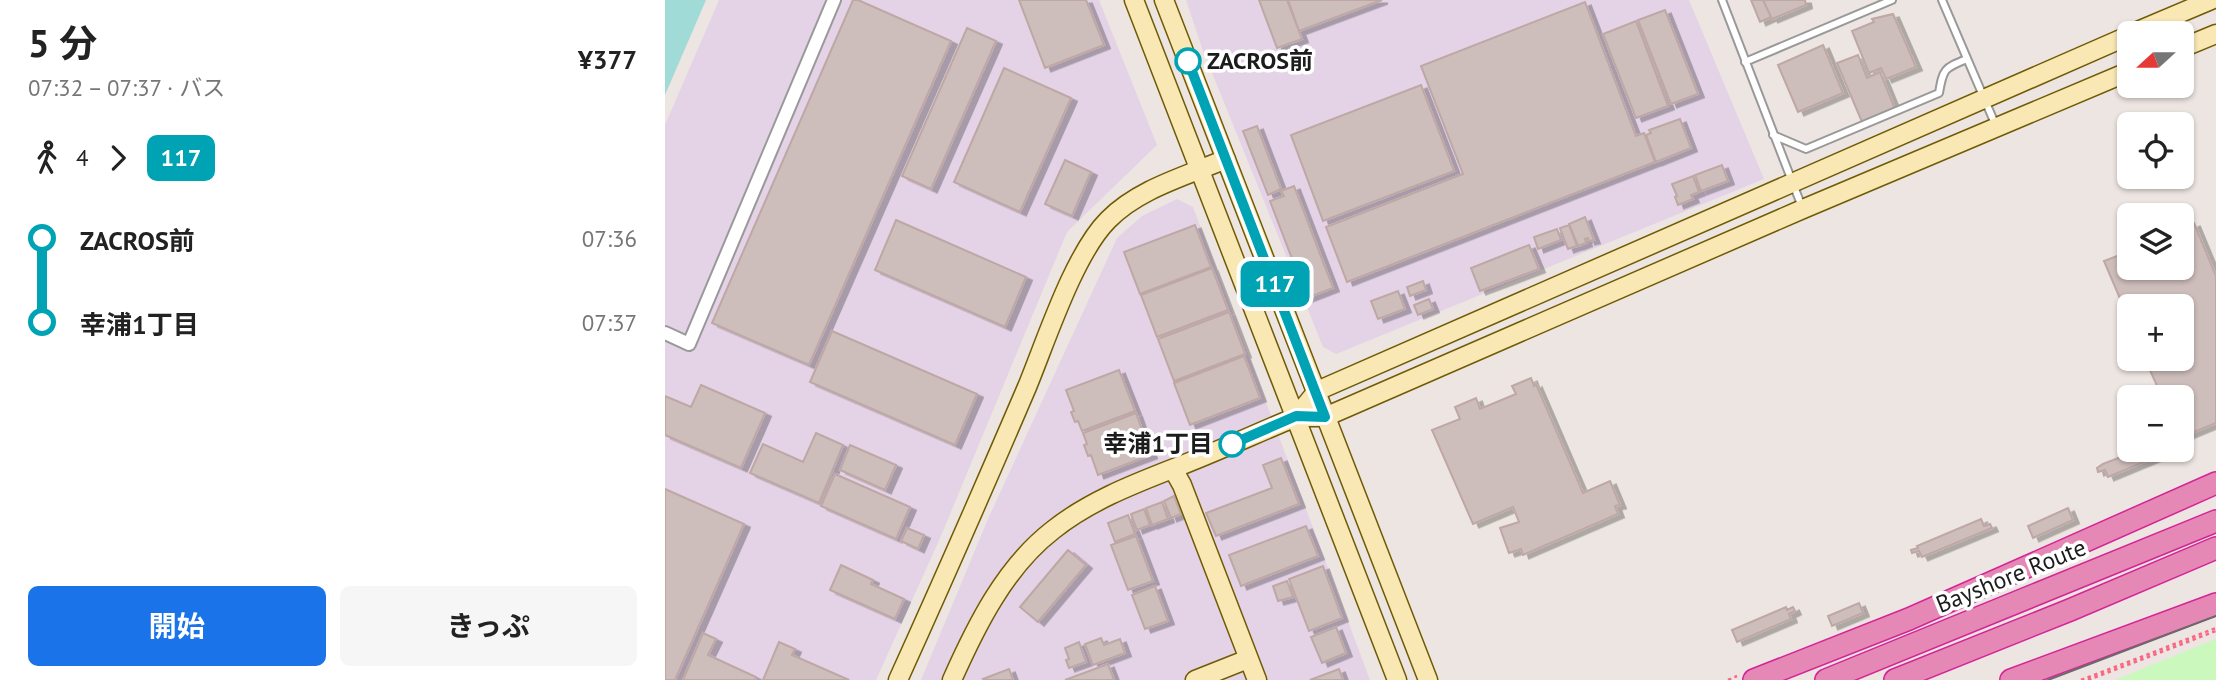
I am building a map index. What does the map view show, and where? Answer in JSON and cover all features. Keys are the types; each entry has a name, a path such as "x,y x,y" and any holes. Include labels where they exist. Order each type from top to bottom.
{"highway":[{"path":"1754,680 1909,619 2216,483"},
{"name":"Bayshore Route","path":"1826,680 2216,521"},
{"path":"1895,680 2216,548"},
{"path":"2070,610 2216,564"},
{"path":"2011,680 2216,604"}],"street":[{"path":"665,334 689,344 834,0"},
{"path":"1134,0 1397,680"},
{"path":"1164,0 1428,680"},
{"path":"2162,21 2211,0"},
{"path":"2195,43 2216,34"},
{"path":"1296,416 1317,391 2117,40"},
{"path":"952,680 976,627 1016,567 1051,531 1085,508 1296,416 1325,417 1803,209 2117,76"},
{"path":"898,680 1092,240 1109,219 1146,192 1226,159"},
{"path":"1173,469 1182,485 1257,680"},
{"path":"1195,680 1248,659"}],"lane":[{"path":"1722,0 1803,209"},
{"path":"1943,0 1997,127"},
{"path":"1745,62 1889,1"},
{"path":"1773,135 1806,149 1939,93 1942,73 1948,66 1967,59"}],"path":[{"path":"2081,680 2216,630"},
{"path":"2088,680 2216,630"}],"shaded area":[{"path":"719,0 1099,0 1157,145 1067,232 941,536 876,680 665,680 665,125"},
{"path":"1186,0 1689,0 1764,179 1336,354 1323,347 1202,48"},
{"path":"1177,199 1193,207 1370,680 921,680 988,519 1117,238 1142,216"}],"green space":[{"path":"2216,639 2216,680 2114,680 2120,678"}],"water":[{"path":"665,0 706,0 665,95"}],"building":[{"path":"853,0 951,41 809,365 712,323"},
{"path":"1019,0 1086,0 1104,45 1045,68"},
{"path":"1259,0 1287,0 1302,39 1277,48"},
{"path":"1288,0 1382,0 1299,31"},
{"path":"1751,0 1763,0 1771,17 1760,22"},
{"path":"1763,0 1805,0 1806,5 1772,19"},
{"path":"1585,2 1636,136 1644,133 1655,162 1347,282 1326,227 1463,174 1421,66"},
{"path":"1665,10 1698,94 1671,104 1638,20"},
{"path":"1893,14 1916,67 1886,79 1881,68 1869,73 1852,31 1874,22 1872,19"},
{"path":"1636,21 1668,106 1636,118 1603,34"},
{"path":"967,28 996,41 931,189 902,176"},
{"path":"1823,45 1843,93 1798,112 1778,65"},
{"path":"1858,55 1867,78 1880,72 1895,109 1862,122 1837,63"},
{"path":"1004,68 1071,98 1020,212 954,182"},
{"path":"1421,85 1454,171 1323,221 1291,135"},
{"path":"1680,119 1691,148 1656,162 1646,135 1651,133 1649,130"},
{"path":"1257,126 1281,189 1268,195 1243,131"},
{"path":"1065,160 1091,172 1072,216 1045,204"},
{"path":"1722,165 1728,181 1701,191 1695,175"},
{"path":"1693,176 1699,192 1691,195 1693,199 1678,205 1672,184"},
{"path":"1294,186 1333,288 1307,298 1270,201 1284,196 1281,191"},
{"path":"1585,217 1594,240 1585,239 1586,243 1578,246 1569,224"},
{"path":"896,220 1026,277 1005,327 875,270"},
{"path":"2194,223 2216,276 2216,423 2194,432 2194,385 2157,385 2150,371 2194,371 2194,294 2118,294 2104,261 2117,256 2117,280 2194,280"},
{"path":"1195,225 1211,267 1140,294 1124,252"},
{"path":"1569,225 1577,246 1568,249 1560,228"},
{"path":"1557,229 1561,240 1538,249 1534,237"},
{"path":"1529,245 1539,269 1480,291 1471,268"},
{"path":"1212,268 1228,310 1157,337 1141,295"},
{"path":"1423,281 1426,290 1410,296 1407,287"},
{"path":"1398,291 1405,309 1378,319 1371,301"},
{"path":"1429,299 1433,309 1418,315 1414,305"},
{"path":"1229,312 1245,354 1174,381 1158,339"},
{"path":"832,331 977,394 955,445 810,382"},
{"path":"1244,356 1260,398 1190,425 1174,383"},
{"path":"1119,370 1135,411 1082,431 1071,412 1074,411 1066,390"},
{"path":"1531,378 1583,493 1610,481 1620,505 1615,506 1618,514 1523,555 1521,549 1509,553 1500,528 1519,522 1513,507 1473,524 1432,430 1460,419 1455,407 1476,398 1480,409 1516,394 1512,386"},
{"path":"701,385 765,413 741,468 665,435 665,396 691,407"},
{"path":"1136,413 1151,455 1098,475 1091,455 1088,456 1084,445 1087,444 1083,433"},
{"path":"816,433 843,445 819,503 750,473 763,444 803,462"},
{"path":"850,445 896,465 885,490 840,470"},
{"path":"1281,458 1299,504 1216,536 1206,513 1272,488 1263,465"},
{"path":"2117,459 2117,462 2144,462 2108,477 2105,470 2098,472 2097,468"},
{"path":"835,474 910,507 896,539 821,506"},
{"path":"665,489 744,524 675,680 665,680"},
{"path":"1174,496 1181,514 1171,518 1164,501"},
{"path":"1162,502 1168,519 1152,525 1146,508"},
{"path":"2068,508 2073,520 2033,538 2028,526"},
{"path":"1144,509 1150,525 1137,530 1131,514"},
{"path":"1128,515 1135,534 1115,542 1108,523"},
{"path":"1981,519 1984,526 1990,524 1992,528 1922,557 1919,551 1912,553 1911,550 1918,548 1917,546"},
{"path":"1306,526 1318,556 1241,586 1229,555"},
{"path":"907,528 924,535 918,549 901,541"},
{"path":"1136,536 1153,581 1128,590 1111,545"},
{"path":"1068,550 1086,565 1038,622 1020,607"},
{"path":"841,565 873,580 871,584 904,599 895,619 830,590"},
{"path":"1323,566 1342,618 1309,631 1289,579"},
{"path":"1287,581 1293,597 1278,601 1273,586"},
{"path":"1155,586 1168,621 1145,629 1132,595"},
{"path":"1859,603 1863,613 1832,626 1828,616"},
{"path":"1786,607 1787,610 1793,607 1795,611 1789,614 1791,619 1737,642 1732,630"},
{"path":"1336,627 1346,653 1322,663 1311,637"},
{"path":"703,633 716,639 708,655 756,677 755,680 683,680"},
{"path":"1101,638 1104,645 1120,639 1125,653 1093,665 1085,644"},
{"path":"779,642 795,649 792,655 849,680 763,680"},
{"path":"1079,642 1086,662 1069,668 1065,648"},
{"path":"1108,664 1114,680 1065,680"},
{"path":"1009,669 1013,680 983,679"},
{"path":"1339,669 1343,680 1310,680"}],"tram line":[{"path":"2048,680 2216,616"}],"bus line":[{"name":"117","path":"1188,61 1325,417 1296,416 1232,444"}],"place":[{"name":"ZACROS前","path":"1188,61"},
{"name":"幸浦1丁目","path":"1232,444"}]}
